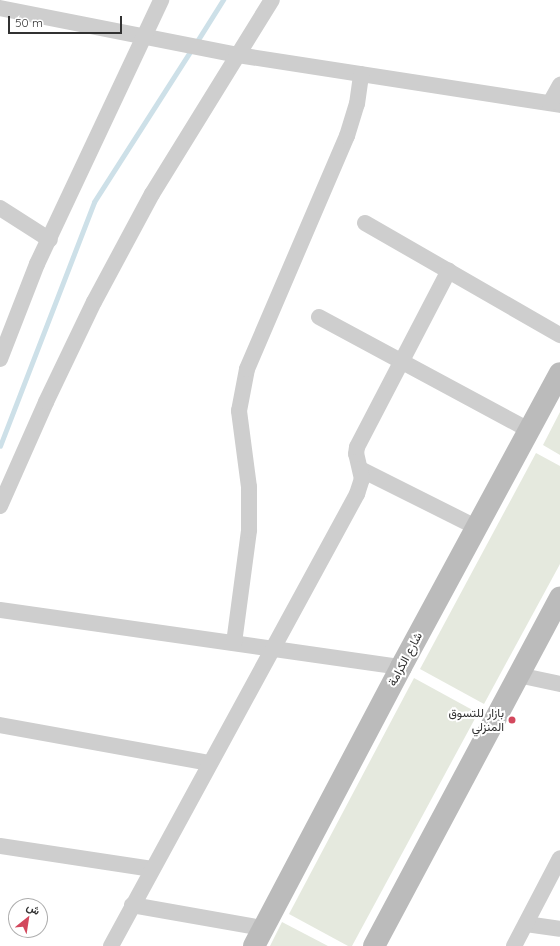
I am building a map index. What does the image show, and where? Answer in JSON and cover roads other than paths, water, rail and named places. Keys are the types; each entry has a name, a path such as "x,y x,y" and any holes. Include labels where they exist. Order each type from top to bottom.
{"street":[{"path":"0,359 37,264 50,240 146,37 161,0"},
{"path":"0,506 94,302 152,194 272,0"},
{"path":"0,8 238,55 555,104 560,84"},
{"path":"234,643 249,530 249,487 239,411 248,369 347,136 357,104 361,74"},
{"path":"0,208 50,240"},
{"path":"365,223 560,335"},
{"path":"111,946 209,763 357,494 362,479 362,470 356,454 357,448 449,270"},
{"path":"319,317 529,430"},
{"name":"شارع الكرامة","path":"259,937 401,667 560,373"},
{"path":"362,470 476,527"},
{"path":"374,946 560,597"},
{"path":"0,610 401,667"},
{"path":"518,675 560,684"},
{"path":"0,725 209,763"},
{"path":"0,846 152,869"},
{"path":"514,946 560,858"},
{"path":"132,906 259,937"},
{"path":"526,924 560,929"}],"waterway":[{"path":"196,43 223,0"},
{"path":"0,446 94,202 192,49"}],"place":[{"name":"بازار للتسوق المنزلي","path":"512,720"}]}
